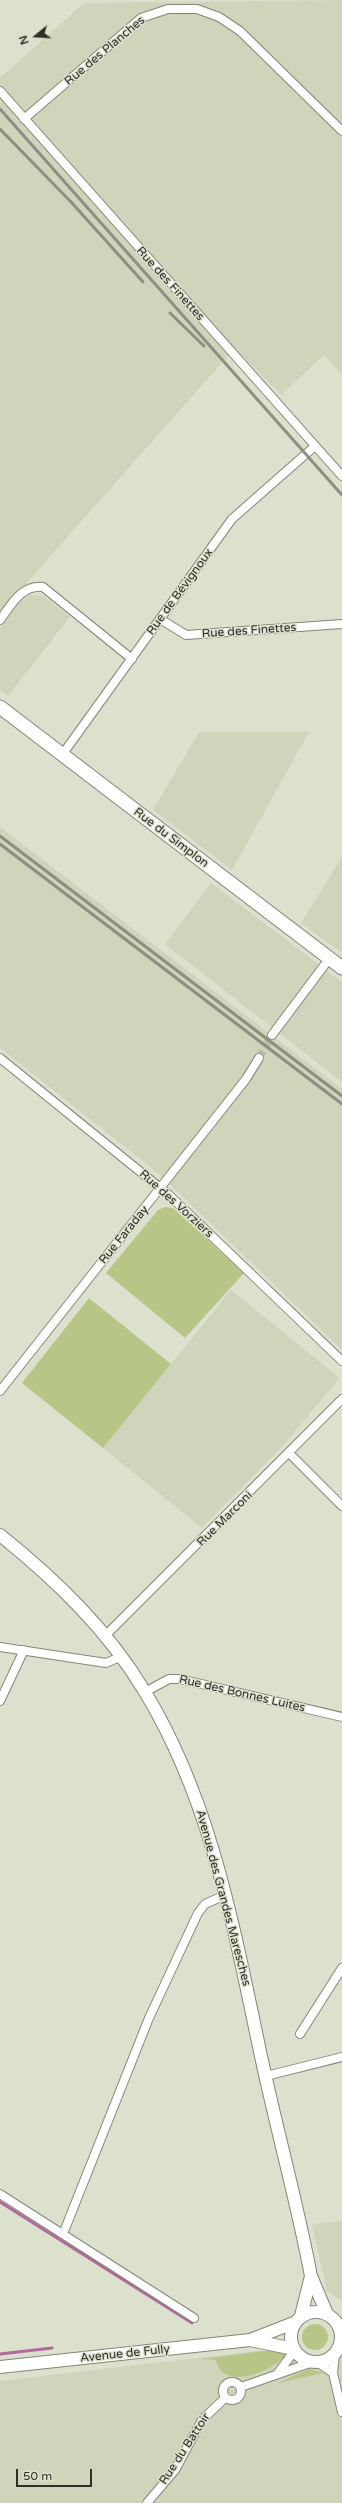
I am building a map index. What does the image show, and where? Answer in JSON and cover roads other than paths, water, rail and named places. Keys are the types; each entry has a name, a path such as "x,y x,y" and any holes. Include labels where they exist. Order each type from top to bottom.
{"main road":[{"name":"Rue du Simplon","path":"0,708 342,968"},
{"name":"Avenue des Grandes Maresches","path":"0,1535 56,1582 105,1636 145,1692 182,1762 193,1790 225,1895 311,2276 335,2320"},
{"name":"Avenue des Grandes Maresches","path":"299,2319 311,2276"},
{"path":"316,2312 335,2320 341,2334 339,2349 327,2359 315,2362 302,2358 294,2349 291,2335 299,2319 316,2312"},
{"name":"Avenue de Fully","path":"0,2367 250,2340 299,2319"},
{"name":"Avenue de Fully","path":"250,2340 294,2349"}],"street":[{"name":"Rue des Planches","path":"24,119 141,18 168,9 197,9 219,17 240,30 342,131"},
{"name":"Rue des Finettes","path":"0,91 342,476"},
{"name":"Rue de Bévignoux","path":"62,755 232,520 315,446"},
{"path":"0,620 22,591 32,586 43,587 132,659"},
{"name":"Rue des Finettes","path":"160,619 186,635 342,624"},
{"path":"272,1035 329,958"},
{"name":"Rue des Vorziers","path":"0,1058 161,1188 342,1361"},
{"name":"Rue Faraday","path":"0,1391 246,1079 259,1058"},
{"name":"Rue Marconi","path":"105,1636 290,1454 342,1399"},
{"path":"290,1454 342,1506"},
{"path":"0,1647 106,1663 120,1657"},
{"path":"0,1700 24,1650"},
{"name":"Rue des Bonnes Luites","path":"145,1692 169,1679 180,1679 342,1718"},
{"path":"63,2234 149,2018 198,1913 205,1904 225,1895"},
{"path":"300,2034 342,1968"},
{"path":"266,2076 342,2057"},
{"path":"0,2194 194,2318"},
{"path":"278,2373 294,2349"},
{"path":"339,2349 333,2374 342,2412"},
{"path":"241,2387 278,2373 315,2362 333,2374"},
{"path":"235,2382 241,2387 242,2392 237,2399 229,2400 225,2398 223,2390 227,2383 235,2382"},
{"name":"Rue du Battoir","path":"147,2502 178,2465 202,2420 225,2398"}],"waterway":[{"path":"0,2202 192,2323"},
{"path":"0,2354 52,2348"}],"tunnel":[{"path":"259,1058 272,1035"}],"railway":[{"path":"0,109 342,495"},
{"path":"0,129 72,203 143,282"},
{"path":"170,313 204,346"},
{"path":"0,836 342,1096"},
{"path":"0,844 342,1104"}]}
